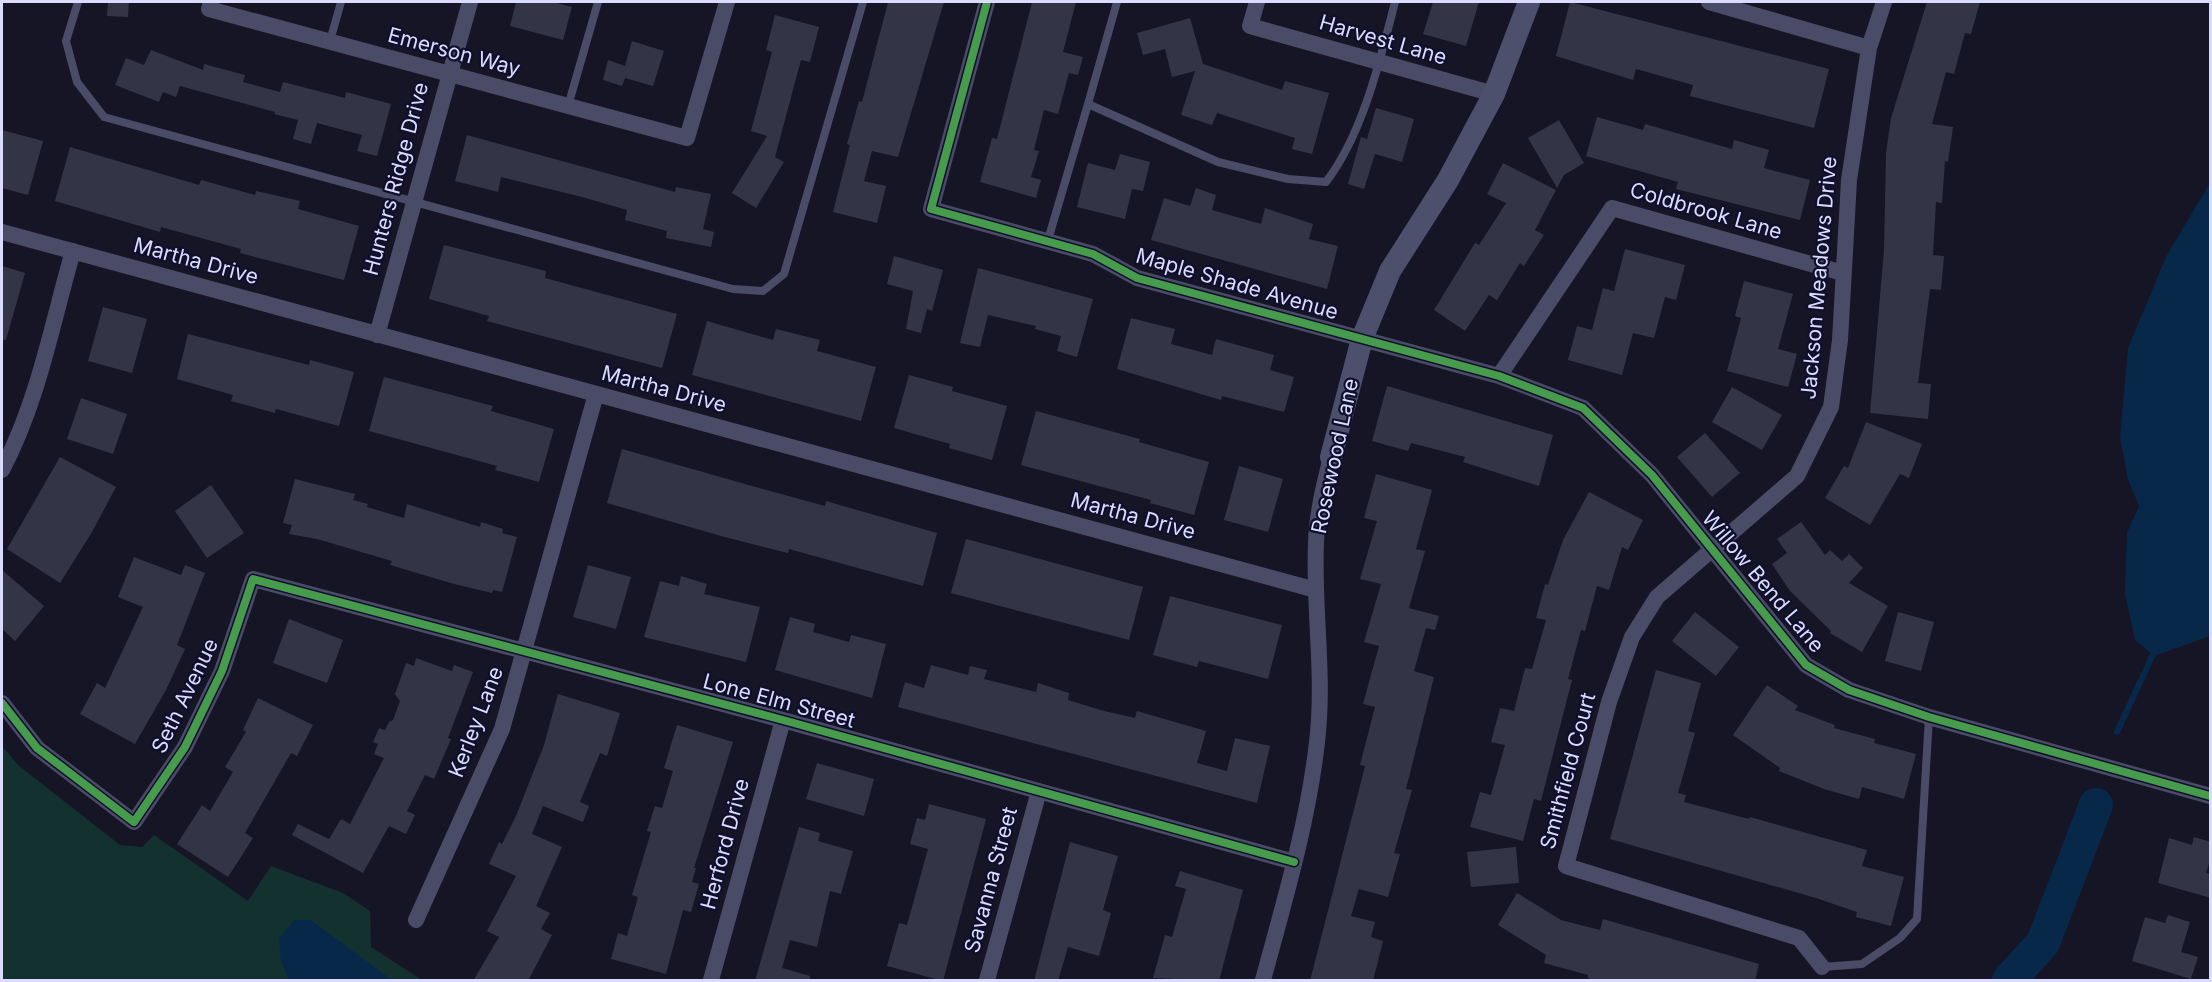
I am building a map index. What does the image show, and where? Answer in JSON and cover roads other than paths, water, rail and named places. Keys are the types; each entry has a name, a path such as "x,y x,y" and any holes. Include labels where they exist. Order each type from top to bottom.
{"street":[{"name":"Hunters Ridge Drive","path":"377,335 470,2"},
{"name":"Emerson Way","path":"210,5 448,75 687,138 727,2"},
{"name":"Maple Shade Avenue","path":"987,2 931,209 1093,254 1137,278 1362,339"},
{"name":"Harvest Lane","path":"1257,2 1250,26 1494,94"},
{"name":"Rosewood Lane","path":"1263,981 1306,818 1318,740 1319,659 1316,540 1321,498 1362,339 1390,271 1448,180 1494,94 1529,2"},
{"path":"1709,2 1869,48"},
{"name":"Jackson Meadows Drive","path":"1711,551 1797,476 1832,407 1840,340 1850,180 1869,48 1884,2"},
{"name":"Coldbrook Lane","path":"1499,376 1612,208 1843,273"},
{"name":"Martha Drive","path":"2,232 1316,590"},
{"path":"2,470 13,448 35,389 73,251"},
{"name":"Willow Bend Lane","path":"1362,339 1499,376 1583,408 1652,475 1711,551 1806,665 1849,690 1929,717 2211,796"},
{"name":"Kerley Lane","path":"416,920 502,729 596,394"},
{"name":"Smithfield Court","path":"1711,551 1657,597 1632,637 1609,702 1566,866 1799,938 1822,967"},
{"name":"Lone Elm Street","path":"253,579 783,720 1294,862"},
{"name":"Seth Avenue","path":"2,703 37,748 134,822 190,737 222,671 253,579"},
{"name":"Herford Drive","path":"711,981 783,720"},
{"name":"Savanna Street","path":"987,981 1039,791"}],"lane":[{"path":"78,2 66,41 77,82 104,117 733,289 763,291 784,274 863,2"},
{"path":"330,41 341,2"},
{"path":"568,106 598,2"},
{"path":"1048,240 1117,2"},
{"path":"1088,104 1218,162 1288,179 1326,182 1342,162 1380,64 1395,2"},
{"path":"1822,967 1862,964 1899,938 1917,919 1929,717"}],"water":[{"path":"2210,183 2210,636 2154,656 2135,640 2125,594 2127,533 2139,506 2128,479 2120,437 2128,348 2167,255"},
{"path":"294,920 311,920 392,980 289,980 281,961 279,939"}],"waterway":[{"path":"2117,732 2156,648"},
{"path":"2009,980 2043,943 2096,805"}]}
